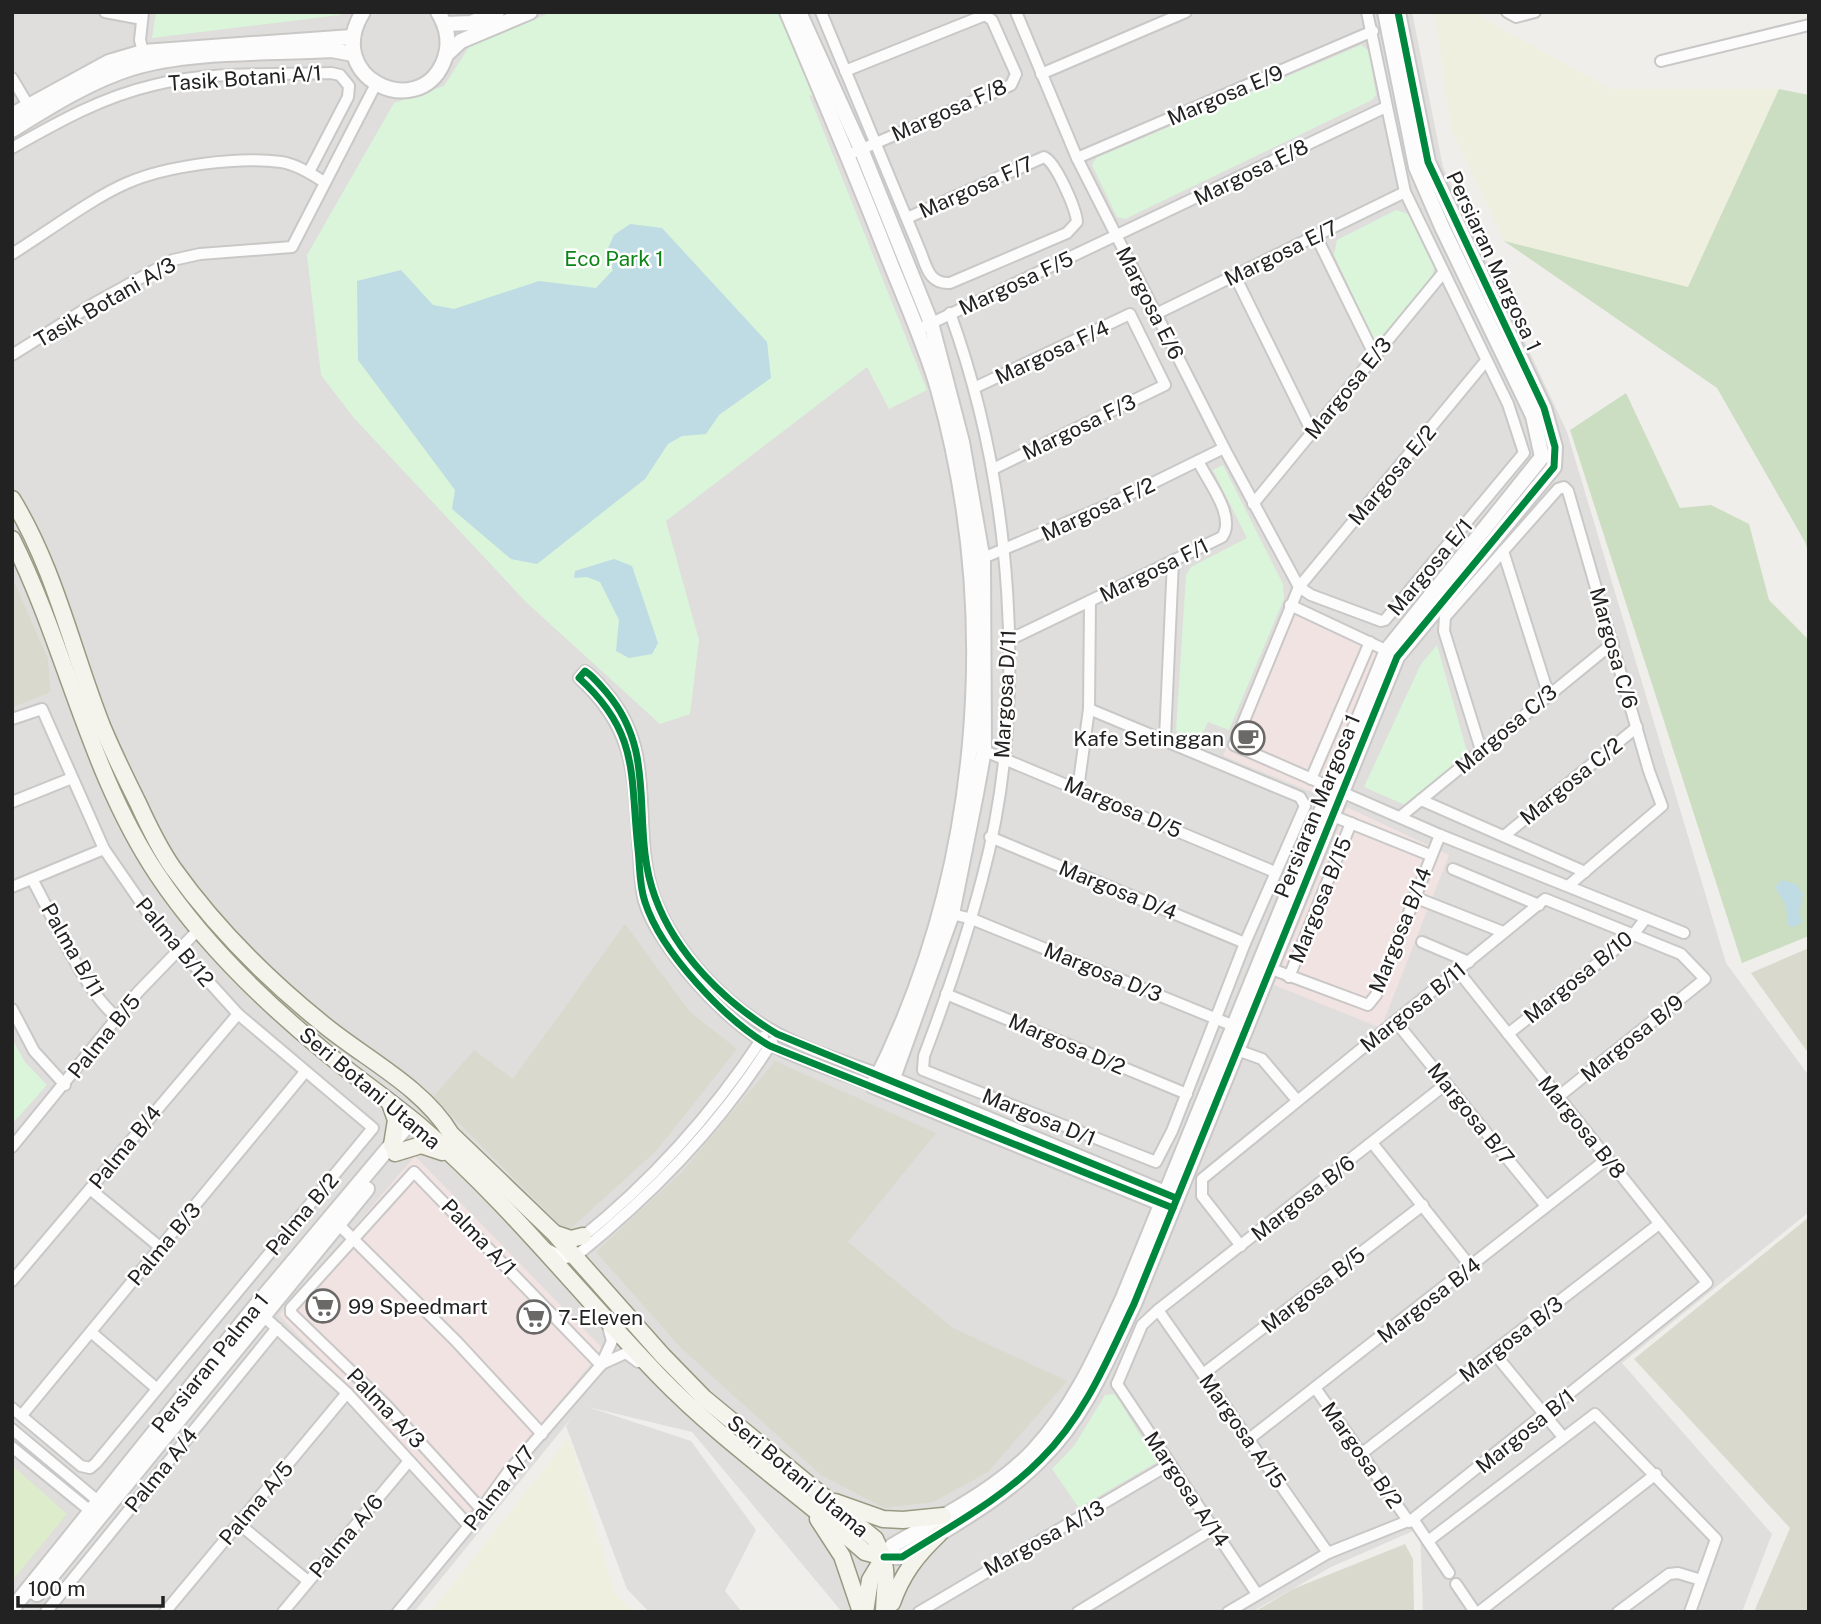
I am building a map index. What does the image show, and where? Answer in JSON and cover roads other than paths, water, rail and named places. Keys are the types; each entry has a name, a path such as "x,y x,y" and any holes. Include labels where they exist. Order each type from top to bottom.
{"main road":[{"name":"Seri Botani Utama","path":"13,505 42,560 102,724 143,815 171,866 243,954 322,1024 401,1083 443,1121 451,1134 554,1233 571,1239 588,1270 663,1356 704,1398 875,1539 884,1557"},
{"path":"12,528 28,541 42,560"},
{"name":"Seri Botani Utama","path":"12,539 87,730 134,836 157,875 198,929 266,1001 325,1052 417,1121 544,1248 661,1377 704,1419 865,1552 884,1557"},
{"path":"401,1083 401,1092 414,1105 417,1121 451,1134"},
{"path":"389,1100 396,1116 393,1149 421,1145 453,1157"},
{"path":"826,1499 883,1519 943,1516"},
{"path":"805,1500 842,1556 863,1612"},
{"path":"890,1612 900,1581 914,1559 939,1534"},
{"path":"863,1612 870,1580 884,1557"},
{"path":"884,1557 888,1582 884,1612"}],"street":[{"path":"105,12 142,15 143,52 134,67"},
{"path":"363,12 352,37 353,54 366,77 390,89 418,87 431,79 446,55 461,41 530,12"},
{"path":"446,55 448,40 441,18 471,23 497,12"},
{"path":"787,12 931,323 962,442 976,561 976,749 952,914 890,1086"},
{"path":"799,12 854,152 937,387 976,561"},
{"path":"821,12 906,218"},
{"name":"Margosa E/6","path":"1016,12 1077,158 1224,448 1299,587"},
{"path":"1041,74 1186,12"},
{"path":"1367,12 1373,31 1395,67 1386,107 1405,192 1485,362"},
{"name":"Persiaran Margosa 1","path":"884,1557 892,1546 1003,1477 1033,1452 1094,1376 1161,1199 1237,1050 1263,966 1392,653 1531,475 1542,457 1533,416 1448,224 1416,167 1385,12"},
{"name":"Persiaran Margosa 1","path":"1395,67 1398,12"},
{"path":"1507,13 1516,18 1535,12"},
{"name":"Margosa F/8","path":"845,71 982,16 990,18 1016,74 1011,85 854,152"},
{"path":"1661,61 1809,25"},
{"name":"Margosa E/9","path":"1077,158 1373,31"},
{"path":"12,130 27,121 35,108 109,62 143,52 352,37"},
{"path":"12,115 134,67 155,62 332,50 353,54"},
{"path":"143,52 155,62"},
{"name":"Tasik Botani A/1","path":"12,148 80,109 156,84 201,78 331,73 340,75 349,86 348,97 309,172"},
{"path":"12,79 35,108"},
{"path":"12,254 126,183 166,171 228,163 282,162 309,172 324,182 376,84"},
{"name":"Margosa E/8","path":"1116,237 1386,107"},
{"name":"Margosa F/7","path":"1044,157 1050,161 1066,192 1076,213 1077,222 1067,233 950,284 937,282 930,276 906,218 1044,157"},
{"name":"Tasik Botani A/3","path":"12,355 95,303 173,260 200,254 283,248 295,244 324,182"},
{"name":"Margosa E/7","path":"1156,314 1405,192"},
{"path":"1425,234 1448,224"},
{"path":"1316,236 1374,356"},
{"name":"Margosa F/5","path":"917,330 1116,237"},
{"name":"Margosa E/3","path":"1253,504 1443,273"},
{"path":"1235,276 1312,432"},
{"name":"Margosa D/11","path":"923,1070 924,1056 972,919 990,837 1003,757 1009,640 1004,552 993,469 974,388 950,313"},
{"name":"Margosa F/4","path":"974,388 1130,314"},
{"name":"Margosa F/3","path":"993,469 1166,385 1130,314"},
{"name":"Margosa E/1","path":"1299,587 1311,595 1375,620 1385,620 1524,453 1507,404 1485,362"},
{"name":"Margosa E/2","path":"1311,779 1234,745 1290,605 1299,587 1485,362"},
{"name":"Margosa F/2","path":"976,561 1004,552 1224,448"},
{"name":"Margosa F/1","path":"1009,640 1222,537 1227,530 1227,518 1198,461"},
{"name":"Margosa C/6","path":"1503,551 1558,489 1564,487 1568,491 1662,809 1585,872"},
{"path":"1481,750 1443,625 1446,617 1503,551"},
{"path":"1503,551 1548,694"},
{"path":"1165,738 1173,561"},
{"path":"1078,789 1089,709 1090,601"},
{"path":"1290,605 1392,653"},
{"path":"1370,642 1311,779 1440,835 1684,933"},
{"name":"Margosa C/3","path":"1400,817 1613,643"},
{"path":"649,899 642,799 633,734 614,702 585,671 579,678 607,707 628,750 649,899 683,969 715,1002 765,1043 876,1080"},
{"name":"Palma B/12","path":"12,719 39,708 104,849 177,949 238,1014 373,1128"},
{"path":"1089,709 1165,738 1304,801 1305,806 1245,943 1187,1094"},
{"name":"Margosa C/2","path":"1504,836 1637,727"},
{"path":"876,1080 899,1029 941,909 976,749"},
{"name":"Margosa D/5","path":"976,749 1003,757 1275,872"},
{"path":"12,802 72,778"},
{"name":"Persiaran Margosa 1","path":"884,1557 902,1557 1021,1478 1043,1458 1075,1417 1094,1376 1161,1199 1234,1026 1333,816 1338,789"},
{"path":"1421,800 1585,872 1568,886"},
{"path":"1333,816 1430,855"},
{"name":"Margosa B/15","path":"1289,977 1351,823"},
{"name":"Margosa B/14","path":"1263,966 1368,1005 1376,995 1440,835"},
{"name":"Margosa D/4","path":"990,837 1245,943"},
{"path":"12,887 104,849"},
{"path":"1453,869 1539,905 1545,899 1633,935"},
{"name":"Palma B/11","path":"32,879 94,991 108,1010 118,1018"},
{"path":"1414,897 1503,932"},
{"name":"Margosa B/11","path":"1241,1246 1202,1196 1202,1180 1296,1100 1539,905"},
{"name":"Margosa D/3","path":"952,914 972,919 1234,1026"},
{"path":"659,918 692,961 722,993 773,1031 876,1080 1161,1199"},
{"name":"Margosa B/10","path":"1508,1034 1633,935 1646,918"},
{"name":"Palma B/5","path":"12,1147 118,1018 177,949 198,929"},
{"name":"Margosa B/9","path":"1558,1097 1705,979 1681,954 1633,935"},
{"path":"1422,942 1469,962"},
{"name":"Margosa B/8","path":"1458,971 1707,1283"},
{"name":"Margosa D/2","path":"946,994 1187,1094"},
{"path":"12,1009 34,1051 65,1084"},
{"name":"Palma B/4","path":"12,1281 238,1014"},
{"name":"Margosa B/7","path":"1396,1022 1546,1206"},
{"path":"544,1248 576,1249 681,1163 773,1031"},
{"path":"1237,1050 1262,1059 1296,1100"},
{"name":"Margosa D/1","path":"923,1070 1156,1162 1187,1094"},
{"name":"Palma B/3","path":"17,1411 90,1332 305,1072"},
{"path":"569,1276 576,1249 672,1155 746,1073"},
{"name":"Margosa B/6","path":"1116,1384 1142,1325 1158,1310 1373,1144 1446,1084"},
{"name":"Persiaran Palma 1","path":"12,1609 99,1510 258,1312 417,1121"},
{"name":"Palma B/2","path":"17,1411 81,1466 90,1468 373,1128"},
{"path":"1373,1144 1471,1267"},
{"path":"672,1155 681,1163"},
{"name":"Margosa B/4","path":"1249,1439 1607,1159"},
{"name":"Palma A/1","path":"354,1238 414,1172 601,1365"},
{"path":"90,1189 161,1248"},
{"name":"Margosa B/5","path":"1203,1374 1423,1205"},
{"path":"335,1221 542,1434"},
{"name":"Margosa B/3","path":"1361,1454 1659,1223"},
{"name":"Palma A/3","path":"354,1238 291,1308 291,1313 386,1405 481,1509"},
{"name":"Margosa B/1","path":"1228,1612 1328,1553 1411,1521 1707,1283"},
{"name":"Palma A/7","path":"398,1612 601,1365 608,1353 611,1332 597,1307"},
{"name":"Margosa A/15","path":"1158,1310 1328,1553"},
{"path":"258,1312 346,1393 469,1526"},
{"name":"Palma A/4","path":"46,1612 277,1328"},
{"path":"90,1332 156,1388"},
{"path":"601,1365 626,1353 661,1377"},
{"path":"1494,1353 1563,1437"},
{"path":"1094,1376 1116,1384"},
{"name":"Margosa A/14","path":"1116,1384 1256,1594"},
{"name":"Margosa B/2","path":"1316,1389 1449,1573"},
{"name":"Palma A/5","path":"165,1612 346,1393"},
{"path":"1427,1541 1590,1416 1599,1415 1716,1539 1690,1612"},
{"path":"12,1429 99,1510"},
{"path":"12,1447 99,1510"},
{"name":"Palma A/6","path":"283,1612 409,1461"},
{"name":"Margosa A/13","path":"919,1612 1170,1464"},
{"path":"1456,1584 1477,1612 1656,1474"},
{"path":"22,1612 99,1510"},
{"path":"239,1524 308,1581"},
{"path":"1078,1612 1213,1529"},
{"path":"1618,1612 1669,1574 1678,1573 1701,1580"}],"water":[{"path":"630,224 662,228 767,342 771,378 719,415 706,434 682,436 668,444 645,479 537,564 511,559 452,509 455,490 358,360 357,281 401,270 433,305 454,309 539,281 596,288 613,270 605,255 614,235"},
{"path":"614,559 632,566 658,643 652,654 629,658 616,651 619,620 600,582 587,577 574,578 575,571"},
{"path":"1782,880 1796,884 1803,894 1799,914 1803,921 1795,927 1788,926 1786,906 1775,887"}],"place":[{"name":"Kafe Setinggan","path":"1248,738"},
{"name":"99 Speedmart","path":"323,1306"},
{"name":"7-Eleven","path":"534,1317"}],"park label":[{"name":"Eco Park 1","path":"614,258"}]}
